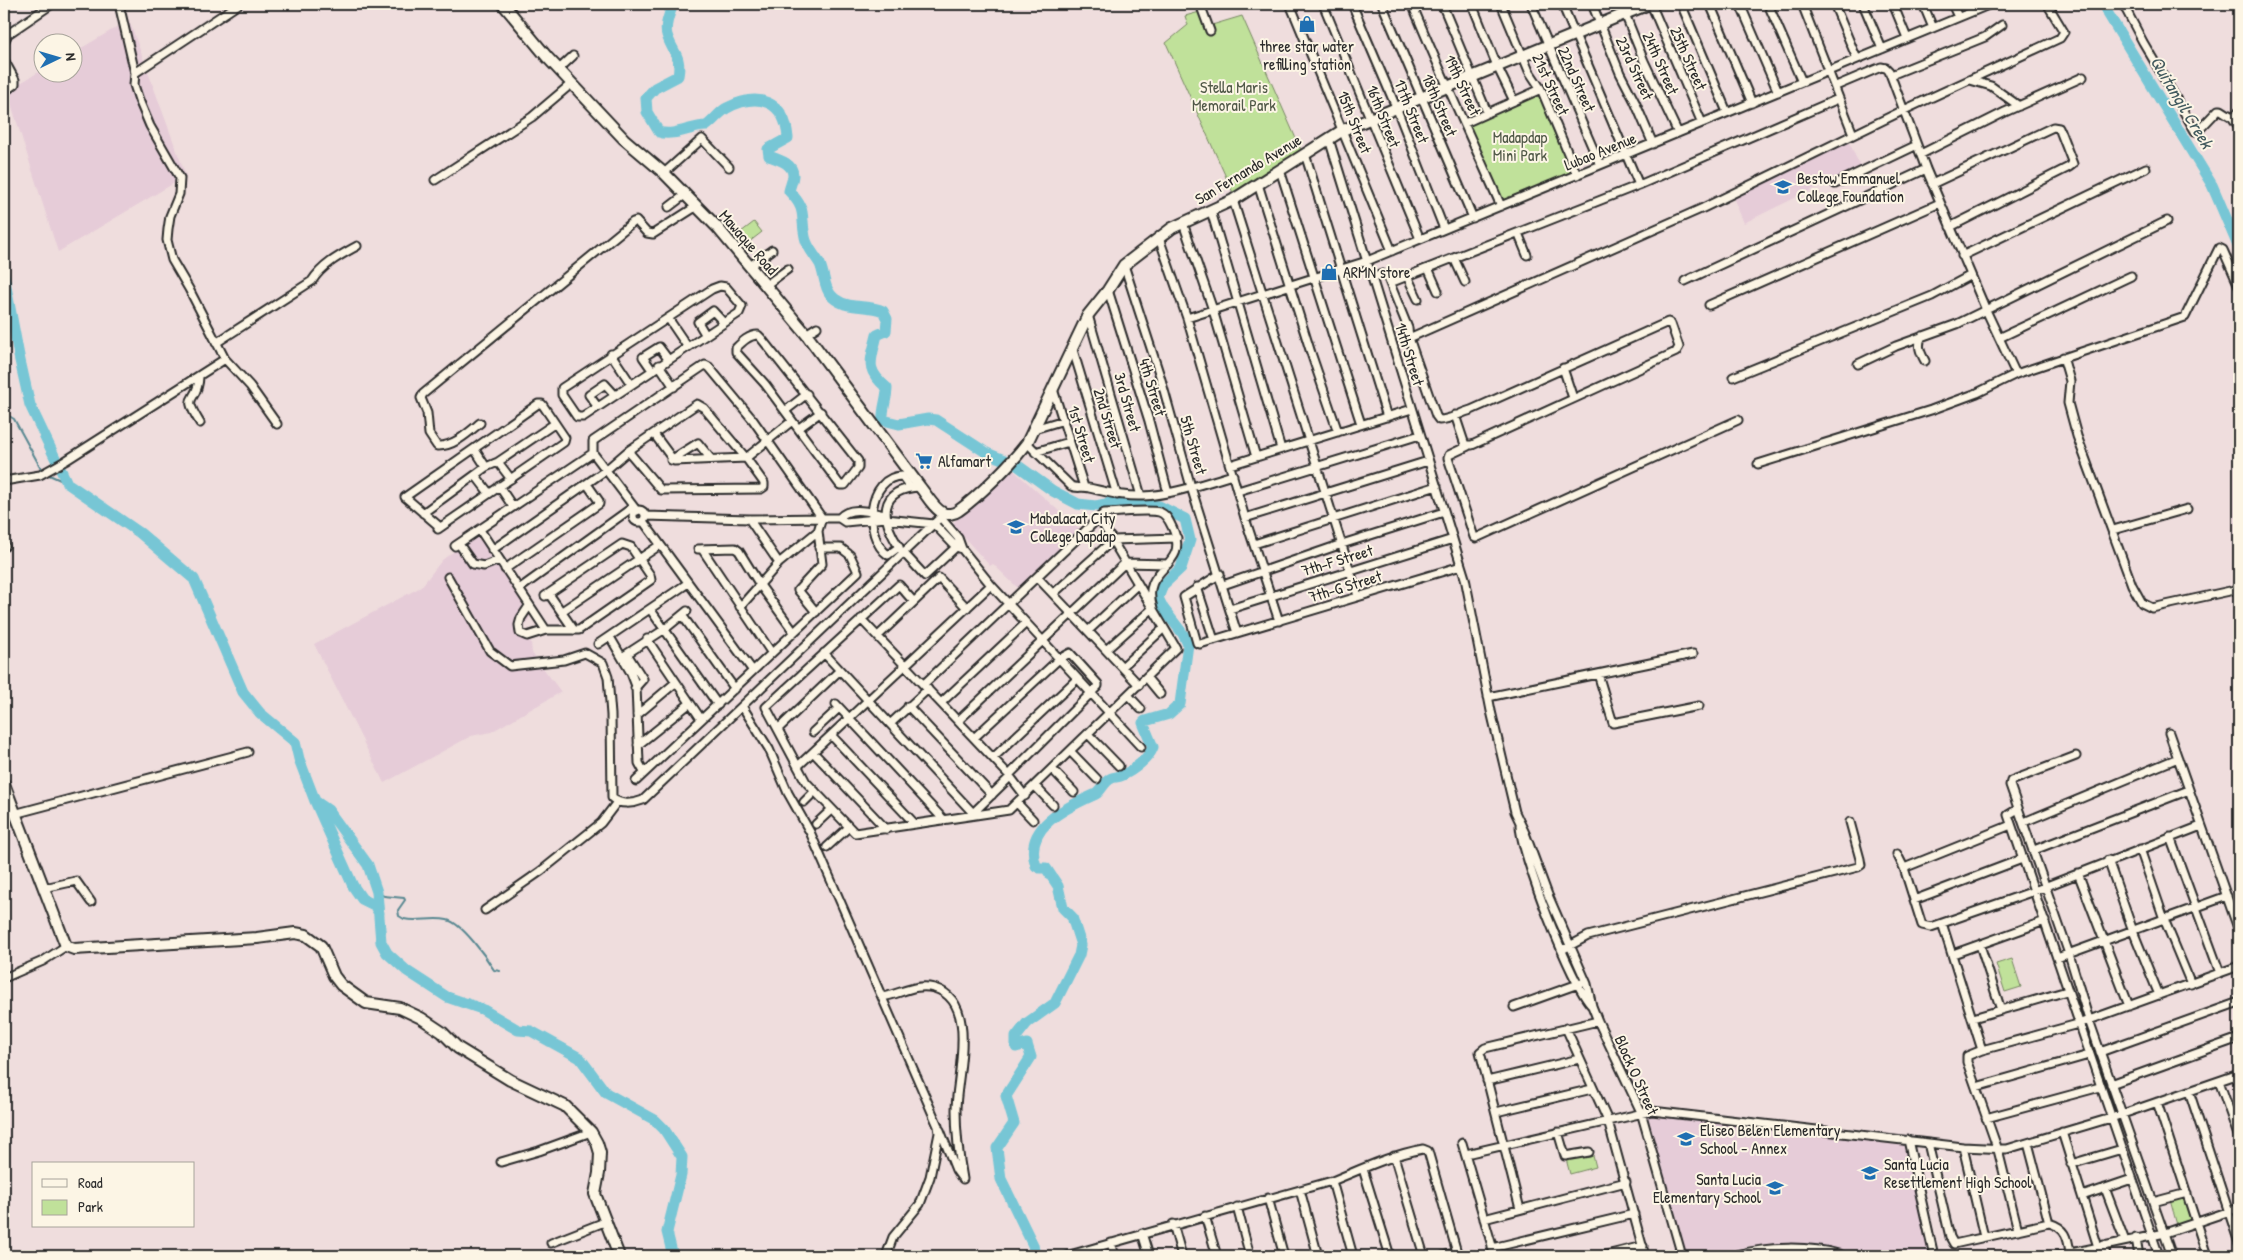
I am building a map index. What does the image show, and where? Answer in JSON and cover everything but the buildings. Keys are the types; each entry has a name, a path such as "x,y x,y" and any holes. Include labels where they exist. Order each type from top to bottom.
{"main road":[{"name":"Mawaque Road","path":"503,4 571,84 624,139 686,194 750,266 806,334 915,487 946,515"},
{"name":"San Fernando Avenue","path":"946,515 969,502 1014,460 1034,430 1088,315 1108,290 1124,265 1172,228 1233,200 1343,130 1421,96 1548,46 1600,23 1623,9 1650,4"},
{"path":"4,784 66,946 74,950 257,938 294,933 306,935 321,946 334,976 341,985 366,1003 400,1008 421,1018 442,1032 458,1048 510,1080 565,1106 591,1132 600,1153 595,1194 619,1256"},
{"path":"1738,1256 1776,1252 1840,1256"}],"street":[{"path":"4,42 8,34 52,4"},
{"path":"119,4 135,73 134,85 139,100 150,126 180,178 179,194 170,216 168,229 167,240 172,260 225,359 250,386 277,424"},
{"path":"135,73 239,4"},
{"path":"1200,4 1210,31"},
{"name":"15th Street","path":"1290,4 1392,251"},
{"name":"16th Street","path":"1322,4 1420,239"},
{"name":"17th Street","path":"1352,4 1396,107 1444,229"},
{"name":"18th Street","path":"1382,4 1473,218"},
{"name":"19th Street","path":"1412,4 1446,86 1465,123 1501,206"},
{"path":"1442,4 1487,112"},
{"path":"1472,4 1497,66 1514,101"},
{"name":"21st Street","path":"1501,4 1529,71 1540,89 1576,175"},
{"name":"22nd Street","path":"1530,4 1600,165"},
{"path":"1562,4 1639,185"},
{"name":"23rd Street","path":"1592,4 1620,73 1638,108 1653,144"},
{"name":"25th Street","path":"1650,4 1702,124"},
{"path":"1681,4 1727,112"},
{"path":"1710,4 1752,103"},
{"path":"1740,4 1778,92"},
{"path":"1768,4 1802,82"},
{"path":"1802,4 1836,86 1838,99 1854,134"},
{"path":"1834,4 1857,59"},
{"path":"1863,4 1882,49"},
{"path":"1893,4 1907,38"},
{"path":"1923,4 1933,28"},
{"path":"1952,4 1958,17"},
{"name":"Lubao Avenue","path":"1187,318 1367,261 1702,124 1933,28 1981,6 1991,4"},
{"path":"2123,4 2138,35 2195,131 2199,130 2218,110 2236,114 2239,127"},
{"path":"1409,338 1703,208 1904,110 2064,35 2049,7"},
{"name":"24th Street","path":"1623,9 1644,61 1678,133"},
{"path":"1891,76 1985,37 2002,25"},
{"path":"558,70 572,56"},
{"path":"4,60 15,80 15,84 4,92"},
{"path":"1836,86 1881,67 1886,68 1891,76 1926,169 1962,256 2016,374"},
{"path":"1921,154 2083,77"},
{"path":"1970,80 1991,86 2020,106"},
{"path":"435,180 532,117 571,84"},
{"path":"1465,123 1540,89"},
{"path":"1390,283 1639,185 1838,99"},
{"path":"1932,184 2053,127 2058,128 2072,157 2072,166 1950,227"},
{"path":"664,173 702,139 729,167"},
{"name":"14th Street","path":"1329,139 1461,566 1510,796 1525,833 1545,896"},
{"path":"1835,184 1917,145"},
{"path":"1305,154 1387,417"},
{"path":"1962,256 2146,168"},
{"path":"1685,281 1926,169"},
{"path":"1280,170 1361,424"},
{"path":"1258,184 1289,286 1338,432"},
{"path":"669,206 686,194"},
{"path":"1233,200 1358,596"},
{"path":"1709,305 1940,203"},
{"path":"480,423 458,440 448,445 437,446 429,434 427,413 422,398 423,394 633,222 636,220 647,233 653,234 697,206"},
{"path":"1211,211 1281,449"},
{"path":"1858,364 1896,346 1957,324 2168,221"},
{"path":"1183,223 1213,310 1256,457"},
{"path":"1518,233 1527,255"},
{"path":"1159,238 1187,318 1245,518 1279,621"},
{"path":"216,343 312,281 318,272 335,259 358,246"},
{"path":"1758,464 1931,410 1977,393 2016,374 2185,317 2219,248 2226,255 2239,286"},
{"path":"750,266 772,250"},
{"path":"1454,258 1465,282"},
{"name":"5th Street","path":"1124,265 1160,376 1191,487 1220,574 1237,633"},
{"path":"1428,268 1438,291"},
{"path":"766,285 788,269"},
{"path":"1372,278 1385,274 1390,283 1408,328 1409,338 1439,420 1445,420 1668,322 1671,324 1679,347 1678,351 1449,455 1448,458 1474,537 1476,538 1738,420"},
{"path":"1733,378 1932,296 1971,275"},
{"path":"1407,276 1418,299"},
{"path":"1999,338 2131,276"},
{"path":"720,286 726,287 742,306 739,313 580,418 576,417 560,391 611,354 668,318 720,286"},
{"name":"4th Street","path":"1108,290 1149,421 1168,493"},
{"path":"705,334 698,322 713,310 724,323"},
{"name":"3rd Street","path":"1088,315 1141,496"},
{"path":"668,318 687,346"},
{"path":"806,334 817,328"},
{"path":"758,334 807,394 860,464 845,485 840,485 785,410 736,352 736,348 740,343 758,334"},
{"path":"1922,336 1919,343 1920,352 1925,361"},
{"path":"652,370 643,357 659,347 668,359"},
{"name":"2nd Street","path":"1073,350 1118,495"},
{"path":"611,354 631,384"},
{"path":"2063,357 2070,381 2068,403 2070,412 2135,591 2145,606 2152,608 2239,589"},
{"path":"4,481 40,475 199,378 225,359"},
{"path":"659,365 674,387"},
{"path":"822,518 768,440 705,365 593,442 593,453 635,509 634,520 638,522 644,518 749,520 839,518 845,522 871,516 934,524 959,548 1140,747"},
{"path":"1563,368 1573,398"},
{"path":"199,378 198,387 190,400 189,406 200,423"},
{"path":"597,406 589,395 605,384 615,395"},
{"name":"1st Street","path":"1053,389 1084,487"},
{"path":"785,410 807,394"},
{"path":"538,404 542,404 565,438 564,442 439,528 405,497 475,450 538,404"},
{"path":"492,550 587,484 628,451 697,404 700,405 746,458 764,483 761,489 661,490 628,451"},
{"path":"1230,465 1412,409"},
{"path":"799,428 821,412"},
{"path":"1455,415 1465,445 1468,446"},
{"path":"1034,430 1064,420"},
{"path":"654,434 671,460 746,458 792,421"},
{"path":"423,513 486,467 498,462 554,424"},
{"path":"1238,491 1420,435"},
{"path":"671,460 697,441 711,459"},
{"path":"1035,452 1069,442"},
{"path":"1027,443 1070,486 1076,488 1084,487 1118,495 1141,496 1168,493 1233,476"},
{"path":"475,450 486,467"},
{"path":"499,560 484,566 473,564 457,545 593,453"},
{"path":"1245,518 1428,461"},
{"path":"498,462 510,479"},
{"path":"476,476 489,493"},
{"path":"899,547 890,554 886,554 878,544 871,516 879,490 891,479 902,476 915,487"},
{"path":"505,569 599,504 599,501 587,484"},
{"path":"499,486 513,507"},
{"path":"1254,544 1437,486"},
{"path":"915,487 898,492 891,498 886,517 889,532 903,554 925,576 959,548"},
{"path":"519,589 635,509"},
{"path":"2113,530 2187,509"},
{"path":"890,724 1008,604 1104,513 1159,512 1167,517 1178,544 1173,560 1158,574 1152,584 1150,600 1153,608"},
{"path":"1223,585 1342,544 1444,512"},
{"path":"448,577 490,651 510,666 564,660 585,653 603,663 608,677 612,715 612,798 617,802 637,803 643,800 934,524 946,515 952,531 958,538 959,548"},
{"path":"644,518 660,545 753,671"},
{"path":"816,612 798,590 821,567 818,530 822,518"},
{"path":"914,602 899,585 766,707 806,782 856,833 944,820 971,814 1009,810 1176,648 1099,518"},
{"path":"749,520 780,563"},
{"path":"480,530 528,606 546,630"},
{"path":"740,607 780,563 818,530"},
{"path":"946,537 952,531"},
{"path":"1053,594 1112,541 1177,538"},
{"name":"7th-F Street","path":"1230,609 1453,539"},
{"path":"528,606 519,626 520,633 527,636 546,630 574,630 583,628 651,580 631,547 622,544 547,595 562,611 574,630"},
{"path":"562,611 660,545"},
{"path":"771,652 700,549 735,548 739,551 760,585 794,632"},
{"path":"636,781 701,719 736,689 771,652 858,572 850,555 841,548 820,548"},
{"path":"958,721 1125,563 1168,564"},
{"name":"7th-G Street","path":"1214,640 1461,566"},
{"path":"1197,587 1214,640 1200,644 1197,643 1184,597 1197,587 1220,574"},
{"path":"1037,577 1139,685"},
{"path":"878,636 939,578 967,608"},
{"path":"598,644 688,583"},
{"path":"1088,631 1138,584"},
{"path":"798,766 991,585"},
{"path":"1106,650 1153,608"},
{"path":"650,609 718,705"},
{"path":"625,656 685,613 736,689"},
{"path":"861,619 993,758 1024,796"},
{"path":"941,703 1026,623"},
{"path":"1122,667 1164,628"},
{"path":"610,637 625,656 636,688 640,767 644,772"},
{"path":"647,639 688,704 701,719"},
{"path":"971,814 1091,695 1098,684 1070,652 1059,659 974,738"},
{"path":"824,653 971,814"},
{"path":"1488,697 1693,654"},
{"path":"778,729 840,670"},
{"path":"1598,674 1613,723 1699,706"},
{"path":"1146,678 1160,694"},
{"path":"993,758 1077,679"},
{"path":"637,715 675,683"},
{"path":"1128,695 1141,709"},
{"path":"638,745 688,704"},
{"path":"742,706 769,749 788,794 810,832 956,1170 963,1179 956,1111 963,1037 956,1004 946,993 933,988 913,986 882,997"},
{"path":"813,732 838,706 944,820"},
{"path":"908,706 992,795"},
{"path":"2169,733 2239,931"},
{"path":"1088,734 1119,766"},
{"path":"831,735 915,824"},
{"path":"1070,751 1097,779"},
{"path":"14,814 248,752"},
{"path":"813,752 886,829"},
{"path":"2076,756 2011,781 2010,785 2034,850 2044,886 2069,954 2111,1084 2172,1256"},
{"path":"2024,822 2178,758"},
{"path":"1052,768 1074,792"},
{"path":"1035,786 1053,805"},
{"path":"2034,850 2189,790"},
{"path":"804,802 815,791"},
{"path":"486,910 535,876 601,824 617,802"},
{"path":"1017,803 1032,820"},
{"path":"816,824 832,809"},
{"path":"2018,810 2008,814 2011,825 2159,1256"},
{"path":"1562,950 1582,938 1606,931 1861,865 1850,822"},
{"path":"1904,868 2011,825"},
{"path":"1897,854 1904,868 1924,927 1931,927 2034,891 2108,860 2201,826"},
{"path":"827,847 849,827"},
{"path":"2170,838 2220,973"},
{"path":"2140,849 2164,919 2191,984"},
{"path":"1914,900 2022,859"},
{"path":"2108,860 2133,931 2159,995"},
{"path":"2078,872 2103,942 2129,1006"},
{"path":"44,888 76,881 91,902"},
{"path":"1545,896 1586,981 1592,1006"},
{"path":"1545,896 1562,950 1577,985 1592,1006"},
{"path":"2056,958 2227,896"},
{"path":"1953,954 2045,922"},
{"path":"1942,923 1982,1050"},
{"path":"1980,945 2001,1010"},
{"path":"4,978 43,961 66,946"},
{"path":"2018,1230 1998,1150 1967,1056 1982,1050 2078,1024 2239,966"},
{"path":"1514,1007 1586,981"},
{"path":"1973,1018 2067,991"},
{"path":"2100,1052 2239,1002"},
{"name":"Block O Street","path":"1592,1006 1641,1112 1682,1256"},
{"path":"1520,1209 1480,1054 1482,1049 1598,1021"},
{"path":"1566,1028 1608,1121 1645,1256"},
{"path":"2111,1084 2239,1038"},
{"path":"1976,1087 2090,1055"},
{"path":"1487,1081 1579,1059"},
{"path":"1466,1154 1641,1112 1652,1111 1998,1150 2111,1118 2239,1074"},
{"path":"2220,1081 2239,1138"},
{"path":"1986,1118 2100,1087"},
{"path":"1496,1112 1592,1089"},
{"path":"2189,1091 2239,1244"},
{"path":"2157,1102 2207,1256"},
{"path":"886,1256 893,1237 920,1204 930,1177 939,1133 938,1126"},
{"path":"501,1162 539,1152 591,1132"},
{"path":"1558,1132 1565,1156 1589,1152"},
{"path":"2062,1132 2082,1196 2106,1256"},
{"path":"1908,1140 1934,1256"},
{"path":"1462,1143 1494,1256"},
{"path":"1928,1143 1954,1244 2049,1223 2058,1226 2066,1232 2072,1254"},
{"path":"2028,1143 2049,1223"},
{"path":"1963,1147 1984,1237"},
{"path":"1066,1256 1078,1255 1142,1233 1332,1181 1376,1162 1423,1148 1428,1151 1458,1254 1444,1256"},
{"path":"2071,1164 2122,1149"},
{"path":"1394,1156 1424,1256"},
{"path":"1363,1169 1390,1256"},
{"path":"2082,1196 2132,1179"},
{"path":"1332,1181 1354,1256"},
{"path":"1484,1219 1626,1182"},
{"path":"2105,1188 2125,1241"},
{"path":"1300,1190 1318,1256"},
{"path":"2153,1202 2187,1193"},
{"path":"1268,1198 1284,1256"},
{"path":"1237,1207 1250,1256"},
{"path":"2057,1256 2165,1233 2239,1208"},
{"path":"1492,1248 1634,1214"},
{"path":"1205,1216 1217,1256"},
{"path":"551,1243 606,1221"},
{"path":"1173,1224 1182,1256"},
{"path":"1142,1233 1149,1256"},
{"path":"2136,1238 2139,1256"},
{"path":"1111,1243 1115,1256"},
{"path":"1602,1256 1643,1246"}],"shaded area":[{"path":"129,20 186,176 58,252 7,91 32,76 32,82 82,82 82,48"},
{"name":"Bestow Emmanuel College Foundation","path":"1847,138 1860,166 1744,223 1732,195"},
{"name":"Mabalacat City College Dapdap","path":"1011,468 1080,530 1020,590 993,564 990,566 952,524"},
{"path":"480,532 532,613 522,632 531,642 532,653 561,692 491,732 471,736 384,783 314,644 421,587 442,560"},
{"path":"1644,1113 1830,1136 1906,1143 1931,1256 1860,1256 1814,1244 1749,1246 1710,1256 1683,1256"}],"green space":[{"name":"Stella Maris Memorail Park","path":"1207,10 1212,25 1242,16 1301,150 1234,195 1166,43 1188,25 1185,16"},
{"name":"Madapdap Mini Park","path":"1541,89 1577,175 1501,206 1465,123"},
{"path":"754,222 762,232 740,249 732,239"},
{"path":"2012,959 2021,987 2005,992 1996,964"},
{"path":"1592,1152 1596,1167 1570,1174 1566,1159"},
{"path":"2184,1196 2192,1221 2177,1225 2170,1200"}],"waterway":[{"path":"673,4 666,31 678,59 678,76 655,88 646,98 647,112 659,132 665,133 706,126 727,108 749,101 759,100 768,103 782,115 788,138 768,149 769,156 784,162 792,171 793,177 789,191 799,203 806,241 820,264 831,296 847,305 883,311 887,319 886,331 877,335 871,358 872,370 887,388 883,420 899,424 928,419 936,420 987,453 1017,465 1053,491 1078,504 1096,506 1115,502 1159,506 1185,519 1190,540 1181,568 1163,585 1158,598 1188,644 1180,704 1169,714 1143,723 1153,747 1141,763 1122,776 1109,779 1096,794 1073,805 1050,820 1041,829 1033,852 1036,866 1046,868 1058,886 1063,908 1072,917 1081,945 1079,955 1055,1003 1027,1023 1016,1037 1016,1047 1027,1044 1031,1057 1006,1096 1014,1123 997,1148 1001,1179 1033,1245 1035,1256"},
{"name":"Quitangil Creek","path":"2107,4 2107,12 2212,185 2239,248"},
{"path":"4,276 30,405 67,483 140,533 194,579 243,692 260,713 295,742 299,759 315,801 328,810 368,865 377,892 381,942 387,953 407,971 447,997 482,1009 518,1030 531,1031 580,1058 606,1093 655,1120 664,1129 682,1157 681,1175 667,1232 673,1256"},
{"path":"4,413 14,419 43,472"},
{"path":"47,474 67,483"},
{"path":"315,801 353,886 362,899 374,905 379,913"},
{"path":"377,892 384,896 404,898 405,900 398,910 399,916 404,919 442,919 453,922 473,941 494,970 500,971"}],"place":[{"name":"three star water refilling station","path":"1307,24"},
{"name":"Bestow Emmanuel College Foundation","path":"1783,187"},
{"name":"ARMN store","path":"1329,272"},
{"name":"Alfamart","path":"924,461"},
{"name":"Mabalacat City College Dapdap","path":"1016,527"},
{"name":"Eliseo Belen Elementary School - Annex","path":"1686,1139"},
{"name":"Santa Lucia Resettlement High School","path":"1870,1173"},
{"name":"Santa Lucia Elementary School","path":"1775,1188"}]}
